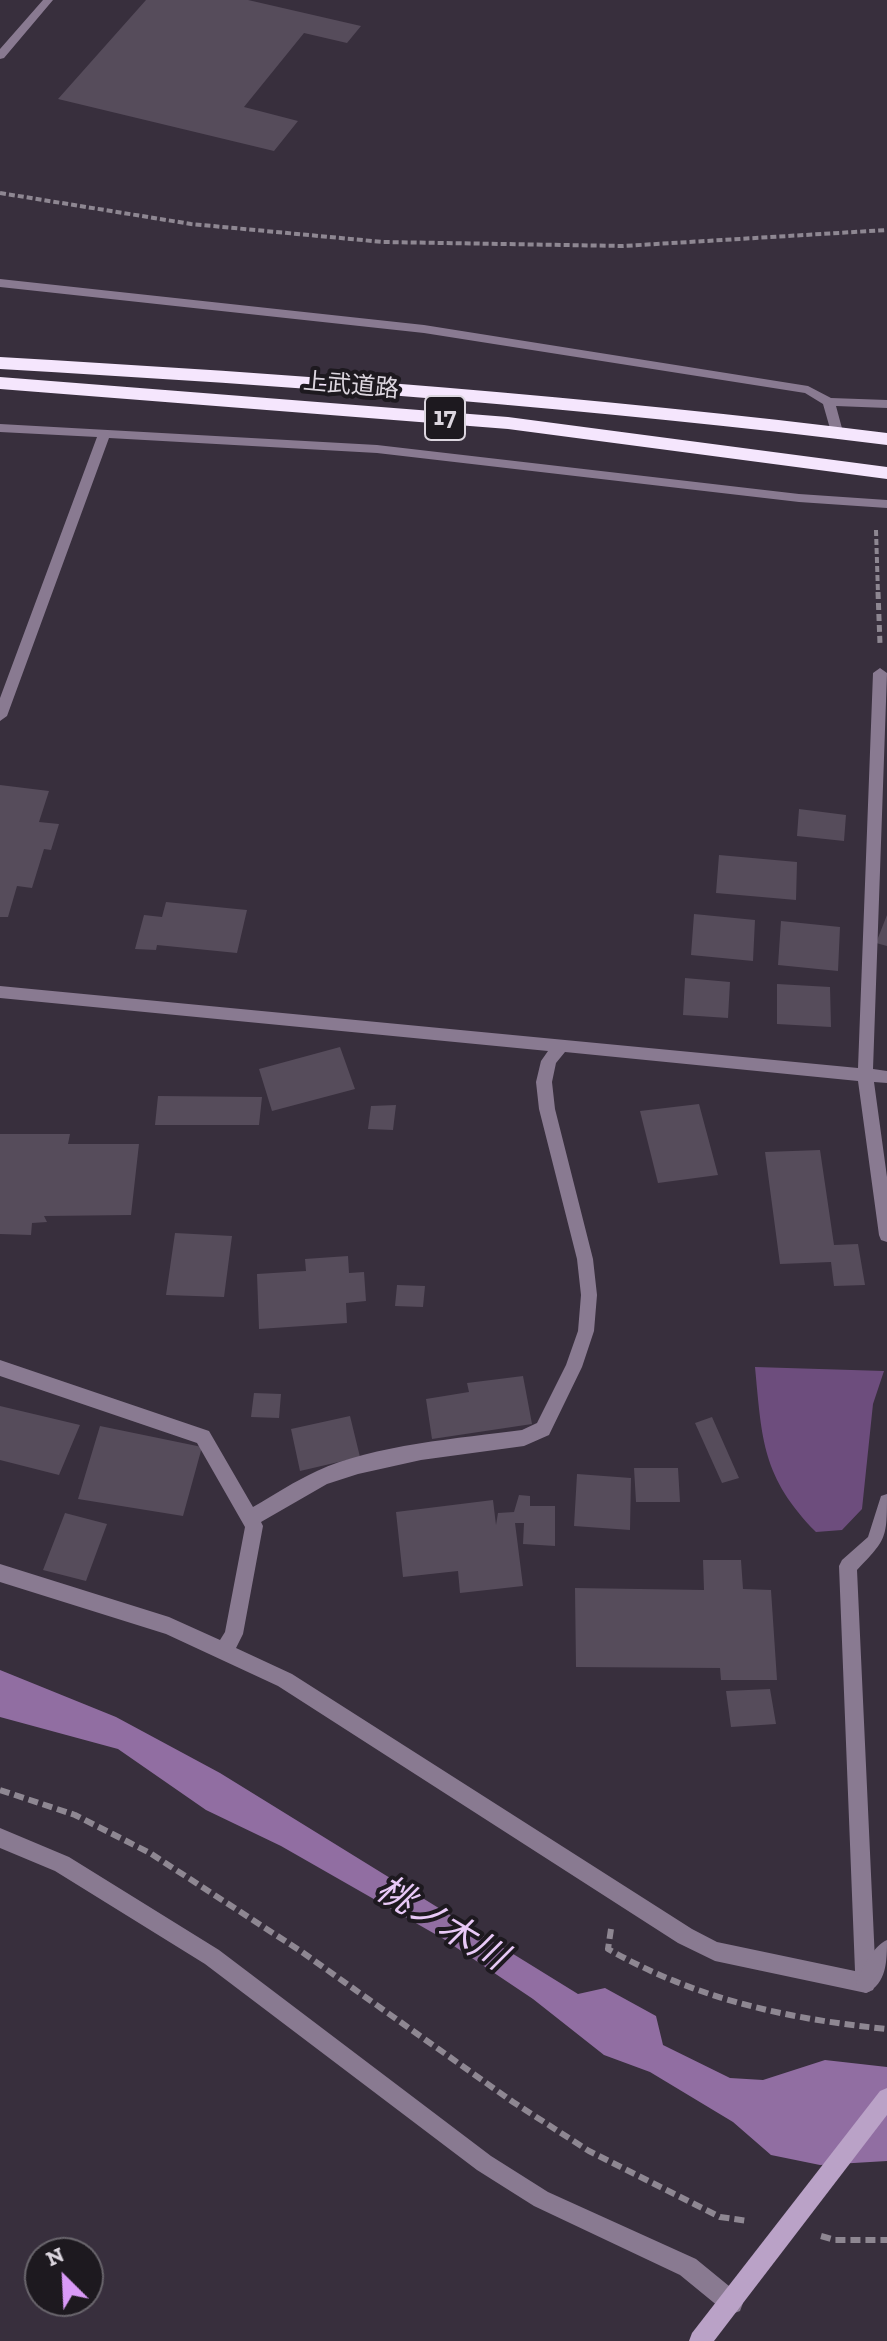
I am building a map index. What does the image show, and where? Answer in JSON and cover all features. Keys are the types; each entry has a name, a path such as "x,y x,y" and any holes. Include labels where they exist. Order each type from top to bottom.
{"highway":[{"name":"上武道路","path":"0,360 397,389 887,439"},
{"name":"上武道路","path":"0,384 508,423 887,473"}],"street":[{"path":"0,56 48,0"},
{"path":"0,283 424,329 808,390 829,402 887,404"},
{"path":"829,402 837,432"},
{"path":"0,428 377,449 881,504"},
{"path":"0,716 105,432"},
{"path":"880,673 865,1075 887,1235"},
{"path":"0,992 887,1077"},
{"path":"251,1518 323,1477 358,1466 421,1452 524,1438 543,1429 574,1367 586,1331 589,1295 585,1259 547,1109 544,1082 549,1061 560,1047"},
{"path":"0,1368 196,1432 203,1437 254,1526 251,1557 234,1634 225,1650"},
{"path":"866,1983 848,1566 875,1542 887,1502"},
{"path":"0,1573 169,1626 225,1650 352,1720 685,1936 715,1951 866,1983"},
{"path":"0,1838 62,1864 212,1957 484,2163 529,2192 688,2267 732,2303"},
{"path":"866,1983 887,1950"},
{"path":"700,2341 887,2098"}],"path":[{"path":"0,193 191,224 290,236 383,242 623,246 887,230"},
{"path":"880,673 881,504"},
{"path":"0,1790 75,1815 150,1853 302,1952 589,2151 720,2217 788,2227 835,2240 887,2240"}],"shaded area":[{"path":"755,1367 884,1371 873,1404 862,1509 842,1530 816,1532 798,1512 775,1475 763,1437"}],"water":[{"name":"桃ノ木川","path":"0,1670 116,1717 220,1773 578,1994 605,1988 656,2016 663,2045 730,2078 763,2080 825,2060 887,2067 887,2161 820,2165 771,2155 733,2122 650,2072 604,2055 533,1999 442,1938 281,1846 206,1810 118,1749 0,1717"}],"building":[{"path":"146,0 248,0 361,26 347,43 304,33 244,107 298,121 274,151 58,99"},
{"path":"0,785 49,791 39,822 59,824 51,850 44,849 32,888 17,886 8,917 0,917"},
{"path":"799,809 846,815 844,841 797,836"},
{"path":"719,855 797,862 796,900 716,893"},
{"path":"166,902 247,910 237,953 157,945 156,950 135,949 144,915 162,917"},
{"path":"694,914 755,920 753,961 691,955"},
{"path":"887,915 887,946 876,943"},
{"path":"781,921 840,927 838,971 778,965"},
{"path":"685,978 730,982 728,1018 683,1015"},
{"path":"777,984 830,987 831,1027 777,1024"},
{"path":"340,1047 355,1089 272,1111 259,1069"},
{"path":"158,1096 262,1097 259,1125 155,1125"},
{"path":"699,1104 718,1175 658,1183 640,1111"},
{"path":"396,1105 393,1130 368,1129 371,1106"},
{"path":"0,1134 70,1134 68,1144 139,1144 131,1215 44,1216 47,1222 32,1223 31,1235 0,1234"},
{"path":"820,1150 834,1245 858,1244 865,1285 834,1286 831,1262 780,1264 765,1152"},
{"path":"175,1233 232,1236 224,1297 166,1295"},
{"path":"348,1256 349,1273 364,1272 366,1301 346,1303 347,1323 259,1329 257,1274 306,1271 305,1259"},
{"path":"397,1285 425,1286 423,1307 395,1306"},
{"path":"523,1376 532,1424 432,1439 426,1399 469,1392 467,1383"},
{"path":"254,1393 281,1394 279,1418 251,1417"},
{"path":"0,1406 80,1425 59,1475 0,1460"},
{"path":"350,1416 360,1457 300,1471 291,1429"},
{"path":"712,1417 739,1478 722,1483 695,1423"},
{"path":"100,1426 202,1447 183,1516 78,1499"},
{"path":"634,1468 678,1468 680,1502 636,1502"},
{"path":"577,1474 631,1478 630,1530 574,1526"},
{"path":"519,1495 530,1496 530,1506 555,1506 555,1546 523,1544 524,1523 515,1523 523,1586 460,1593 458,1571 403,1577 396,1512 493,1500 496,1525 498,1513 514,1512"},
{"path":"65,1513 107,1524 86,1581 43,1570"},
{"path":"703,1560 741,1560 743,1589 771,1590 777,1680 721,1680 720,1668 576,1667 575,1588 704,1590"},
{"path":"770,1689 776,1724 731,1727 726,1691"}]}
